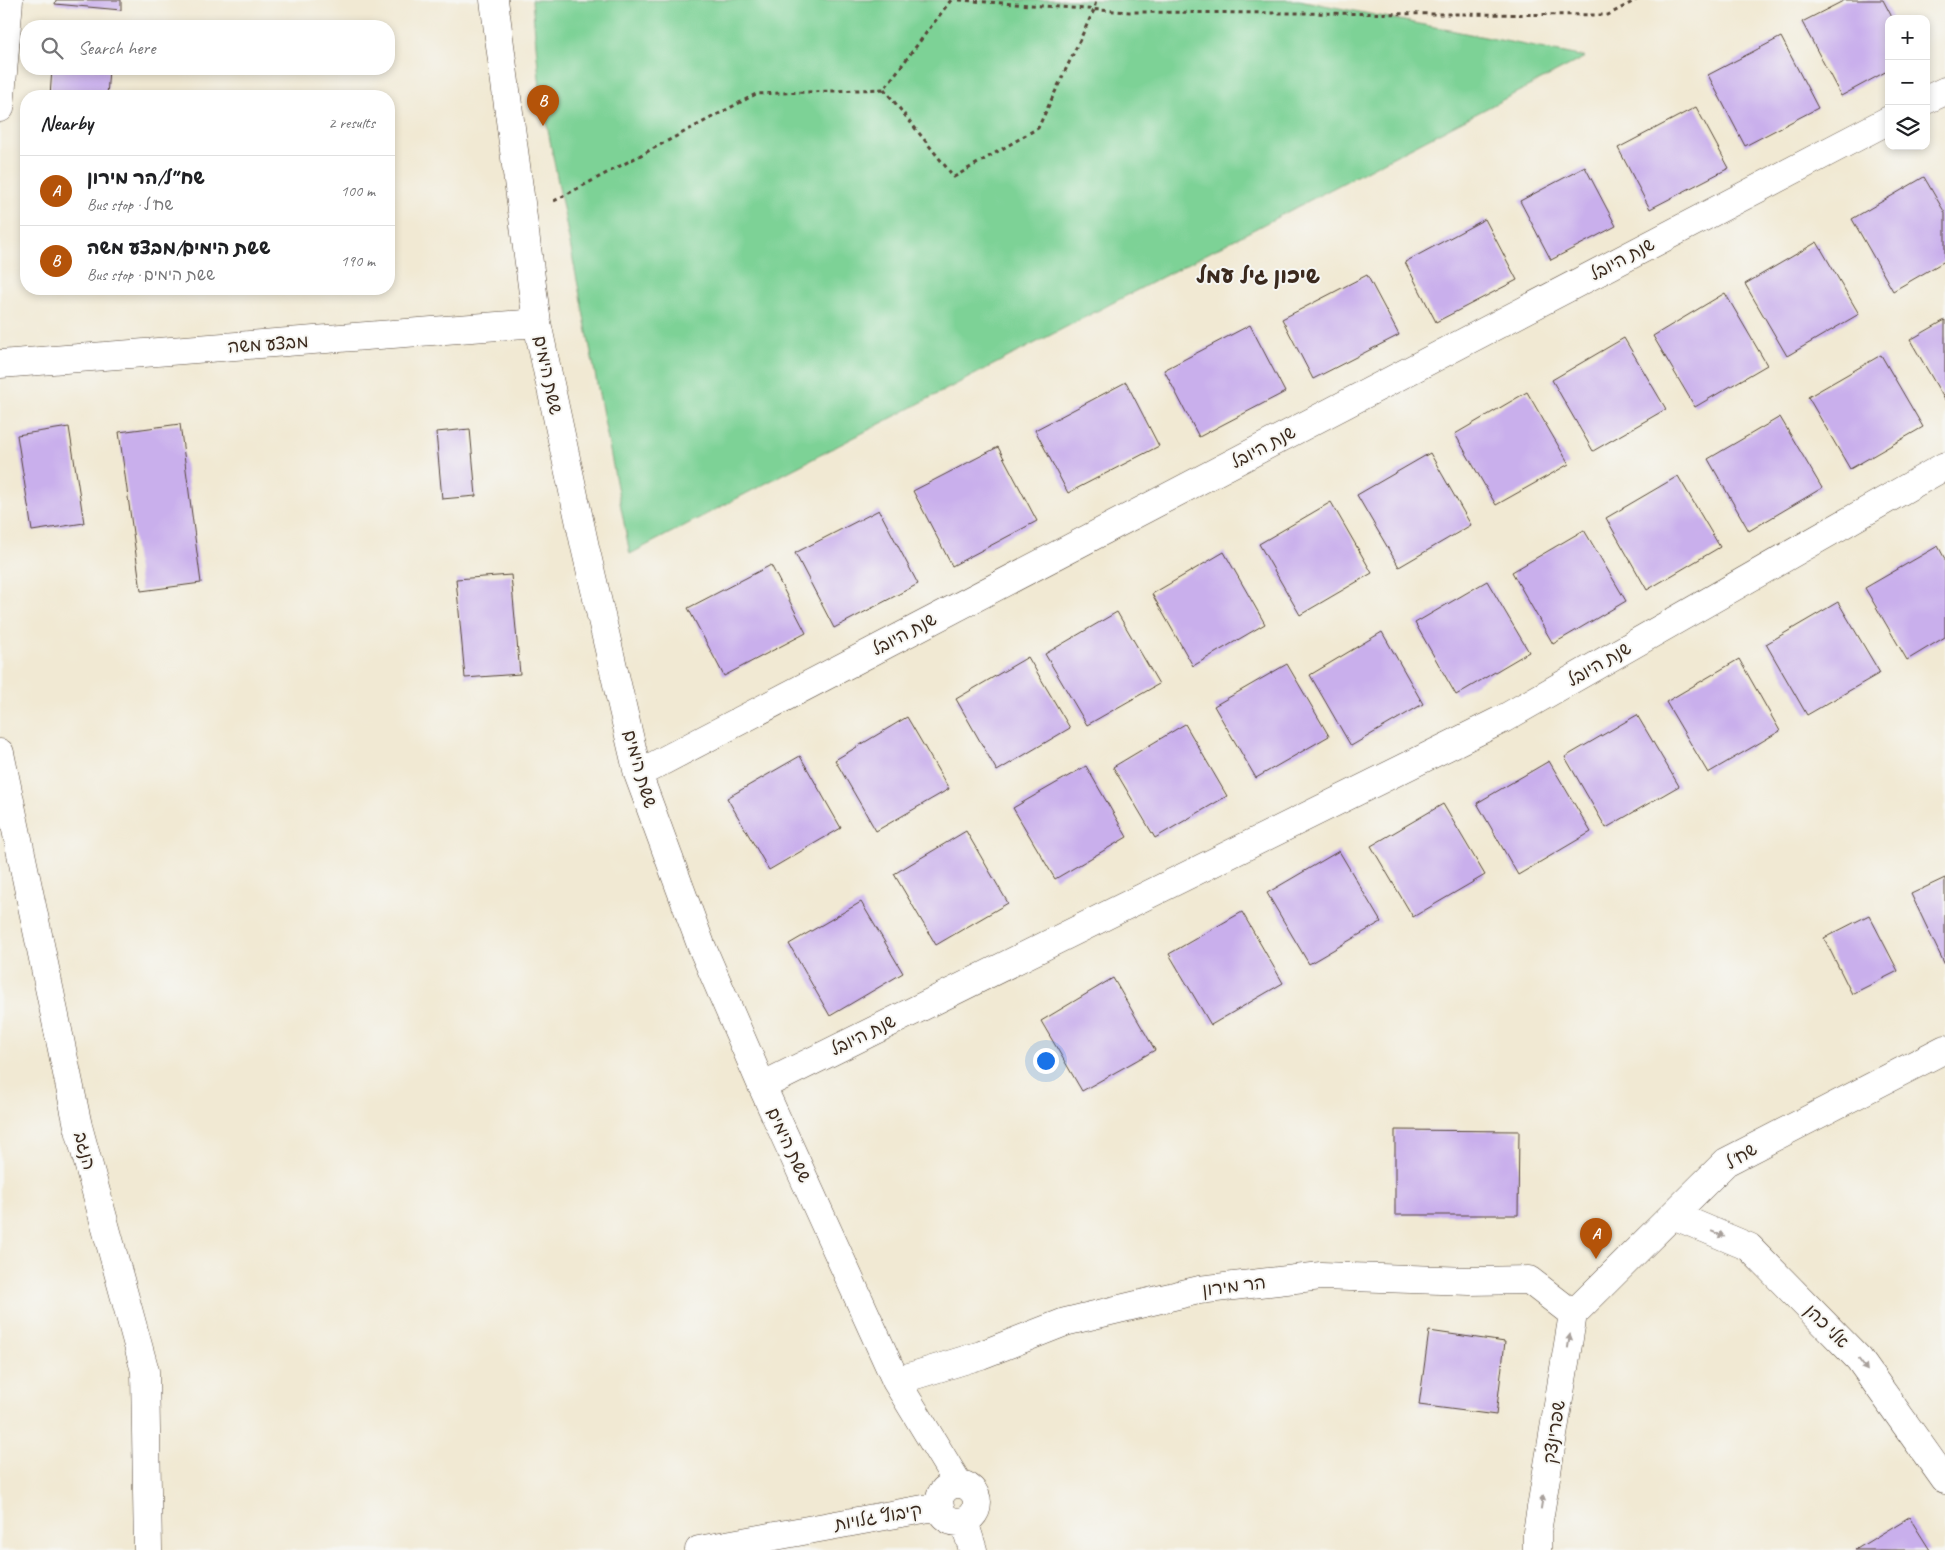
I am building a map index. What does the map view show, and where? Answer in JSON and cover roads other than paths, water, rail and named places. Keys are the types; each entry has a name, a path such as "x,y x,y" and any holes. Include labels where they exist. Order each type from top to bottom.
{"street":[{"path":"0,108 9,0"},
{"name":"ששת הימים","path":"494,0 537,323 585,546 638,774 701,945 762,1086 896,1380 958,1483"},
{"path":"1930,98 1945,91"},
{"name":"שנת היובל","path":"638,774 1885,122"},
{"name":"מבצע משה","path":"0,364 537,323"},
{"name":"שנת היובל","path":"762,1086 1503,719 1945,466"},
{"name":"הנגב","path":"0,753 78,1126 145,1371 148,1550"},
{"name":"שח\"ל","path":"1573,1314 1726,1162 1945,1049"},
{"name":"אלי כהן","path":"1673,1215 1749,1247 1859,1359 1945,1480"},
{"name":"הר מירון","path":"896,1380 981,1355 1065,1322 1199,1290 1321,1276 1470,1281 1529,1280 1573,1314"},
{"name":"שפרינצק","path":"1537,1550 1537,1532 1573,1314"},
{"path":"958,1483 969,1486 973,1490 978,1502 974,1514 964,1521 952,1521 942,1513 939,1500 946,1488 958,1483"},
{"name":"קיבוץ גלויות","path":"699,1550 940,1506"},
{"path":"964,1521 973,1550"}],"place":[{"name":"ששת הימים/מבצע משה","path":"543,126"},
{"name":"שח״ל/הר מירון","path":"1596,1259"}],"district":[{"name":"שיכון גיל עמל","path":"1258,275"}]}
